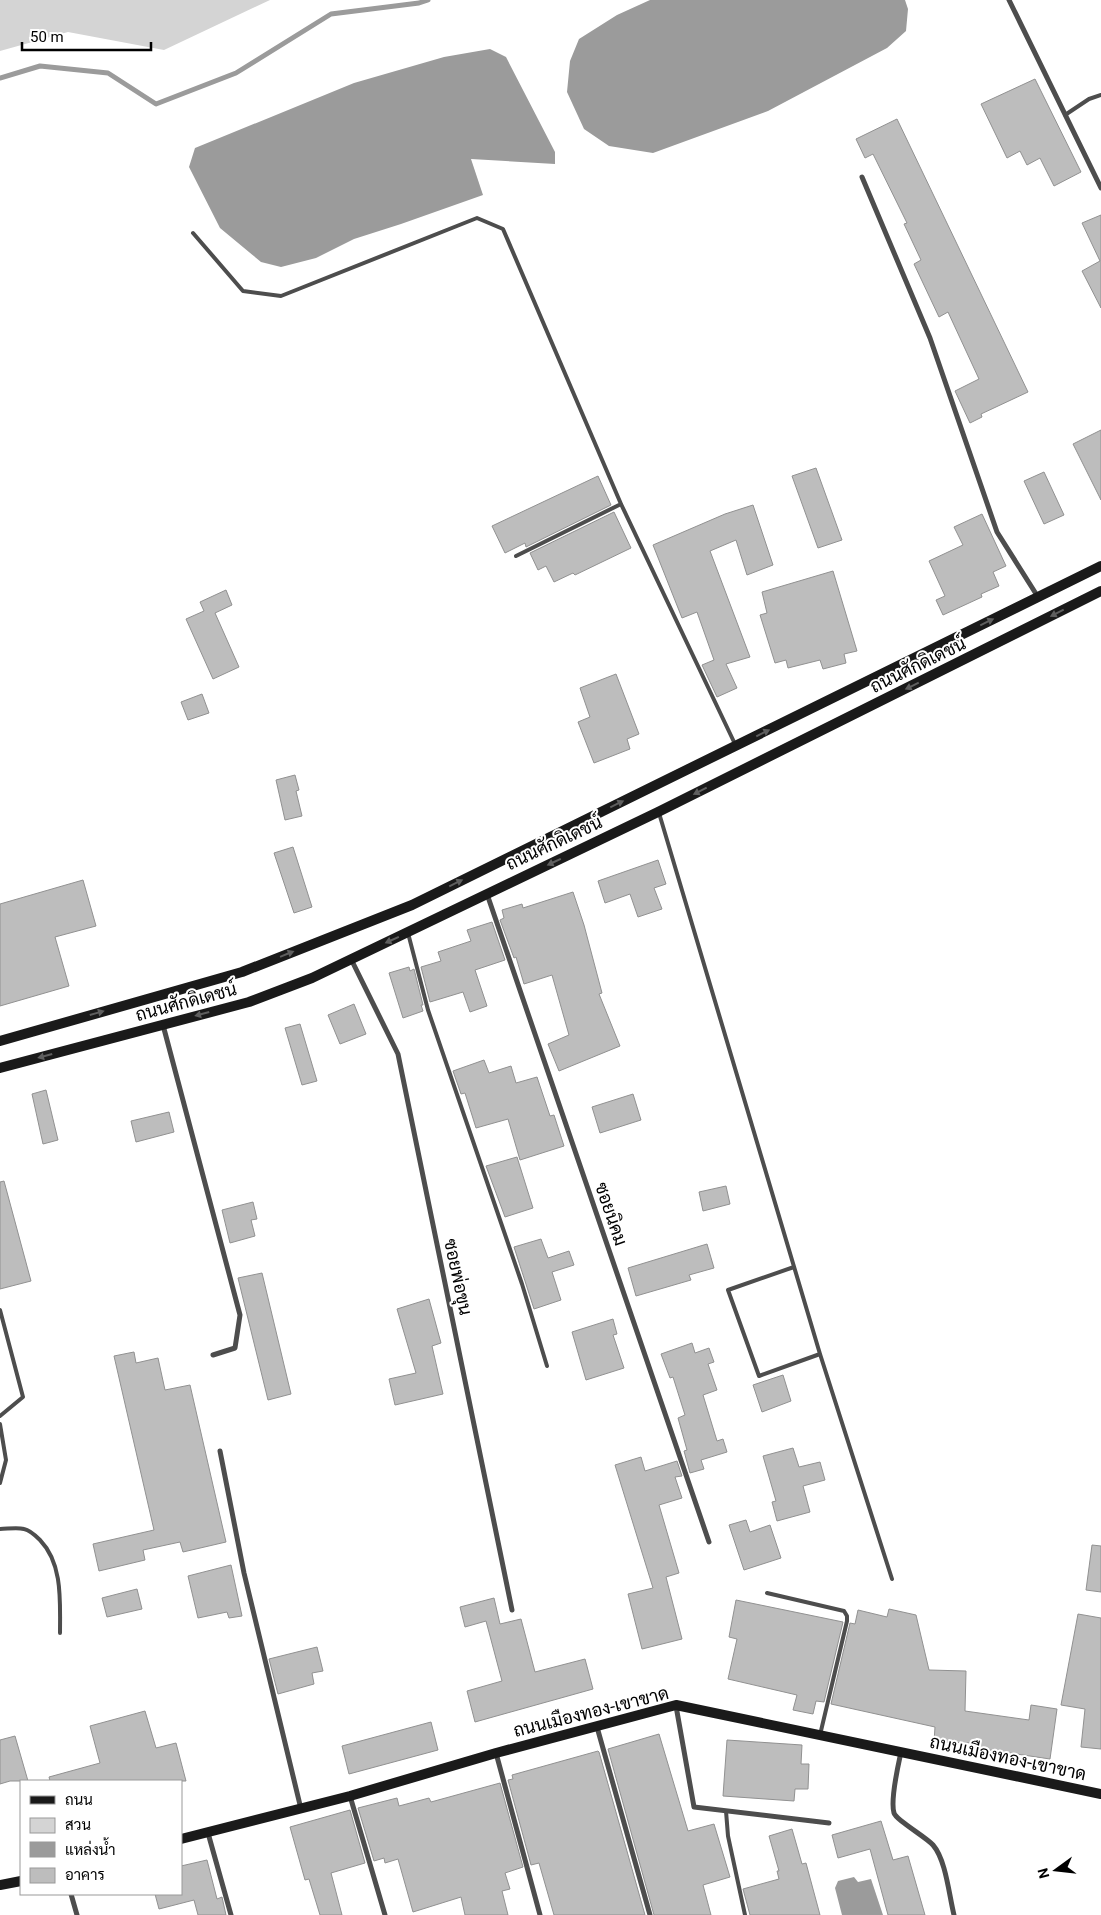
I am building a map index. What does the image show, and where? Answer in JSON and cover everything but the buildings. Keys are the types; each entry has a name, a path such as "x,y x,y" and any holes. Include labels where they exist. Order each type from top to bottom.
{"main road":[{"name":"ถนนศักดิเดชน์","path":"0,1041 242,972 412,905 1101,566"},
{"name":"ถนนศักดิเดชน์","path":"0,1068 249,1002 312,978 658,812 1101,592"},
{"name":"ถนนเมืองทอง-เขาขาด","path":"182,1839 301,1810 496,1753 676,1705 1101,1794"},
{"path":"0,1886 20,1881"}],"street":[{"path":"1009,0 1101,188"},
{"path":"862,177 930,338 997,532 1038,597"},
{"name":"ซอยนิคม","path":"487,894 709,1542"},
{"name":"ซอยพ่อขุน","path":"351,959 398,1054 512,1610"},
{"path":"163,1025 240,1315 235,1348 213,1355"},
{"path":"220,1450 244,1573 301,1810"},
{"path":"676,1705 694,1808 829,1823"},
{"path":"597,1727 650,1915"},
{"path":"901,1752 895,1785 894,1813 928,1840 936,1849 944,1872 954,1915"},
{"path":"496,1753 540,1915"},
{"path":"350,1796 385,1915"},
{"path":"208,1833 231,1915"},
{"path":"71,1895 77,1915"}],"lane":[{"path":"1065,115 1090,99 1101,95"},
{"path":"193,233 243,291 280,296 477,218 503,229 621,504 736,746"},
{"path":"516,556 621,504"},
{"path":"658,812 820,1354 892,1579"},
{"path":"408,933 428,1010 519,1275 547,1366"},
{"path":"794,1267 728,1290 759,1376 820,1354"},
{"path":"0,1310 23,1397 0,1416"},
{"path":"0,1424 6,1460 0,1483"},
{"path":"0,1529 24,1529 35,1534 50,1550 57,1573 60,1633"},
{"path":"767,1593 844,1611 847,1616 820,1735"},
{"path":"726,1811 728,1836 745,1915"}],"green space":[{"path":"0,0 270,0 164,50 68,32 0,51"}],"water":[{"path":"650,0 905,0 908,9 906,31 887,48 768,111 653,153 609,146 584,129 567,92 570,61 579,39 617,15"},
{"path":"490,49 506,57 555,152 555,164 471,159 483,195 354,239 316,258 281,267 261,262 220,228 189,167 195,148 354,83 444,57"},
{"path":"854,1877 858,1882 871,1879 883,1915 842,1915 835,1888 838,1881"}],"waterway":[{"path":"0,78 40,66 108,73 156,104 236,73 331,14 419,3 428,0"}]}
